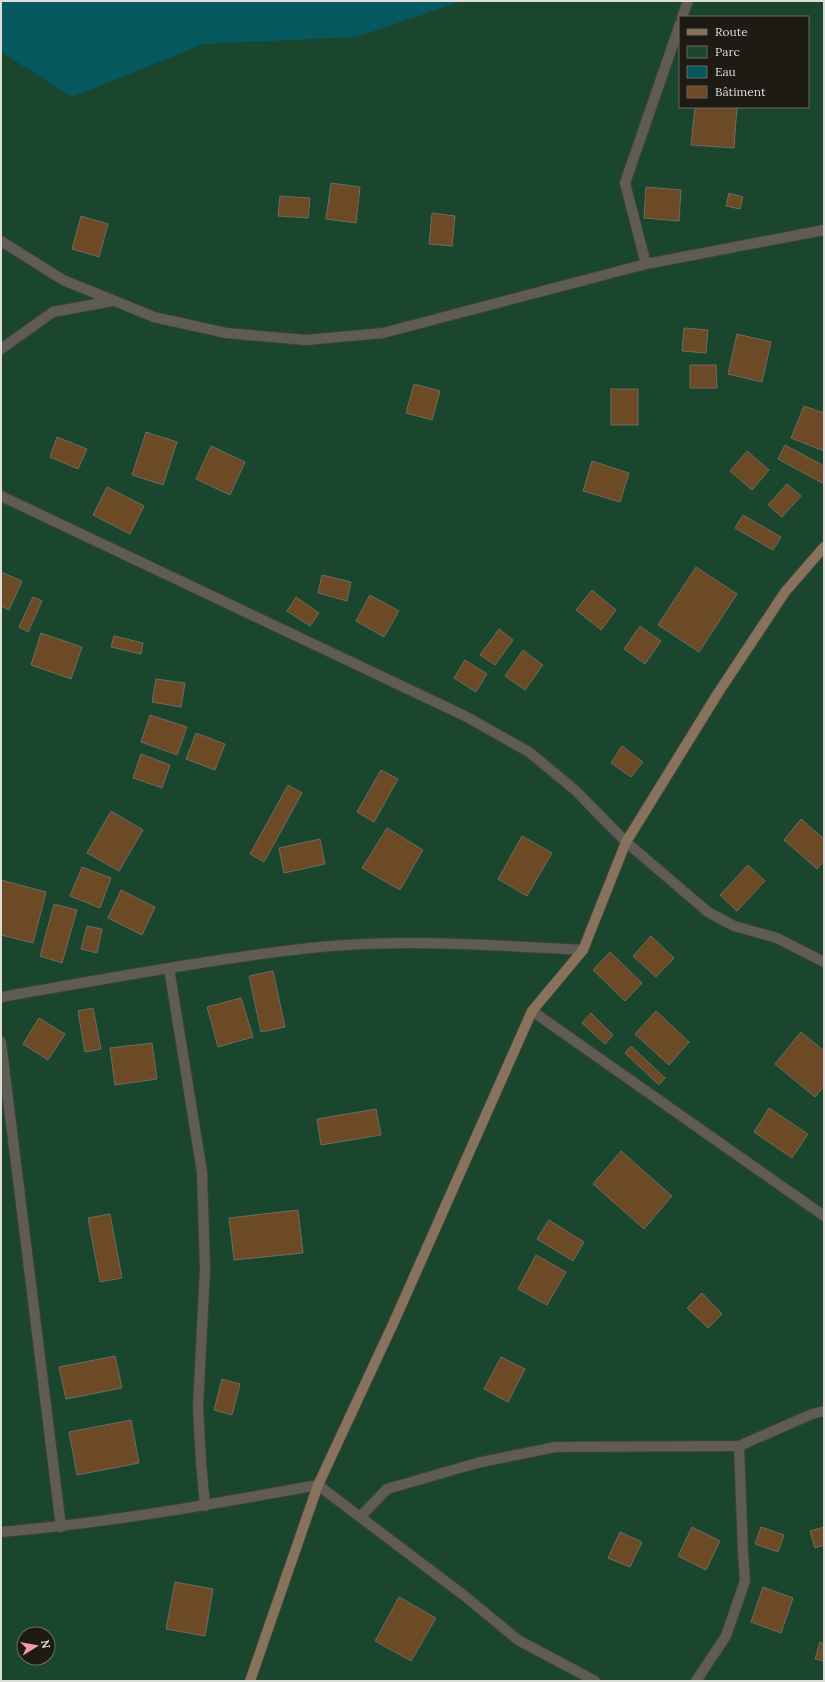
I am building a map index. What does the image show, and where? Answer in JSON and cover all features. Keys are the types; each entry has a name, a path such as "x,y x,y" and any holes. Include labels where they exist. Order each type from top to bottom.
{"main road":[{"path":"250,1681 318,1485 393,1324 532,1011 583,950 626,842 718,693 785,592 824,547"}],"street":[{"path":"682,16 688,1"},
{"path":"646,264 625,183 679,27"},
{"path":"1,241 63,280 154,317 226,333 306,340 383,333 646,264 824,230"},
{"path":"1,349 54,312 112,301"},
{"path":"1,496 472,720 529,752 575,790 626,842 708,912 734,926 777,938 824,962"},
{"path":"1,997 169,968 282,951 347,944 415,944 583,950"},
{"path":"169,968 202,1172 205,1270 198,1407 205,1506"},
{"path":"532,1011 824,1216"},
{"path":"1,1042 61,1527"},
{"path":"360,1517 387,1489 477,1464 555,1447 739,1446 812,1414 824,1411"},
{"path":"696,1681 726,1636 745,1581 739,1446"},
{"path":"1,1532 61,1527 205,1506 318,1485 466,1598 518,1640 595,1681"}],"green space":[{"path":"1,1 824,1 824,1681 1,1681"}],"water":[{"path":"1,1 463,1 356,37 204,44 72,97 1,52"}],"building":[{"path":"695,108 737,108 734,148 691,145"},
{"path":"331,183 360,187 356,223 326,219"},
{"path":"646,187 681,190 679,221 644,218"},
{"path":"729,193 743,197 740,209 726,206"},
{"path":"280,196 310,198 308,218 278,216"},
{"path":"432,213 455,216 452,246 429,244"},
{"path":"81,216 108,224 99,257 72,249"},
{"path":"684,328 708,330 706,353 682,351"},
{"path":"737,334 771,342 762,382 728,374"},
{"path":"690,365 716,365 717,388 690,388"},
{"path":"414,384 440,391 432,420 406,413"},
{"path":"611,389 638,389 638,425 611,425"},
{"path":"804,406 824,413 824,451 791,438"},
{"path":"146,432 177,442 163,485 132,475"},
{"path":"57,437 87,449 78,469 50,457"},
{"path":"785,445 824,466 824,484 778,459"},
{"path":"211,446 245,462 230,495 196,479"},
{"path":"747,451 769,470 752,490 730,471"},
{"path":"592,461 629,473 620,502 583,491"},
{"path":"787,484 801,496 782,517 768,505"},
{"path":"107,487 144,506 130,534 93,515"},
{"path":"743,515 781,537 773,550 735,528"},
{"path":"696,567 737,594 699,652 658,625"},
{"path":"1,572 22,581 9,610 1,606"},
{"path":"322,575 351,582 347,601 318,593"},
{"path":"592,590 616,610 601,630 576,610"},
{"path":"370,595 399,611 384,637 356,621"},
{"path":"33,597 42,601 28,632 19,627"},
{"path":"296,597 319,613 310,626 287,611"},
{"path":"640,626 661,641 645,664 624,649"},
{"path":"499,629 513,640 495,665 480,655"},
{"path":"41,633 82,647 71,679 31,665"},
{"path":"114,636 143,643 141,654 111,647"},
{"path":"523,650 543,665 525,690 505,676"},
{"path":"465,660 487,674 476,692 454,678"},
{"path":"156,679 185,683 181,707 152,702"},
{"path":"150,715 187,727 177,755 141,742"},
{"path":"196,733 225,744 215,770 186,759"},
{"path":"622,746 643,762 631,777 611,763"},
{"path":"141,754 170,765 162,788 133,778"},
{"path":"381,770 398,779 374,822 357,812"},
{"path":"288,785 302,793 264,862 250,854"},
{"path":"111,811 143,830 119,871 87,853"},
{"path":"801,819 824,839 824,861 817,869 784,840"},
{"path":"387,828 423,850 400,890 362,868"},
{"path":"522,836 552,853 527,896 498,879"},
{"path":"320,839 325,864 284,873 279,848"},
{"path":"748,865 765,881 737,911 720,895"},
{"path":"82,867 111,878 100,908 70,896"},
{"path":"1,880 46,892 33,943 1,935"},
{"path":"121,890 155,907 142,935 108,918"},
{"path":"54,904 77,910 62,963 40,956"},
{"path":"87,926 102,929 97,953 81,949"},
{"path":"651,936 674,958 656,977 633,956"},
{"path":"610,952 642,983 625,1001 593,970"},
{"path":"273,971 285,1027 261,1032 249,976"},
{"path":"241,998 253,1037 218,1047 207,1007"},
{"path":"93,1008 101,1049 85,1052 78,1011"},
{"path":"656,1011 689,1042 669,1065 635,1034"},
{"path":"591,1013 613,1035 605,1044 582,1023"},
{"path":"39,1018 65,1034 48,1060 23,1044"},
{"path":"801,1032 824,1051 824,1086 815,1097 775,1064"},
{"path":"152,1043 157,1079 115,1085 110,1048"},
{"path":"631,1046 665,1078 659,1085 625,1053"},
{"path":"769,1108 808,1134 792,1158 754,1132"},
{"path":"376,1109 381,1135 321,1145 317,1119"},
{"path":"621,1151 672,1196 644,1229 593,1184"},
{"path":"298,1210 303,1253 234,1260 229,1218"},
{"path":"110,1214 122,1278 100,1282 88,1218"},
{"path":"549,1220 584,1242 573,1261 537,1239"},
{"path":"536,1255 566,1272 547,1305 518,1289"},
{"path":"702,1293 722,1314 708,1328 687,1308"},
{"path":"115,1356 122,1388 66,1399 59,1367"},
{"path":"501,1357 525,1369 508,1402 484,1389"},
{"path":"222,1379 240,1384 232,1415 214,1410"},
{"path":"131,1420 139,1463 77,1475 69,1432"},
{"path":"692,1527 720,1541 706,1570 678,1556"},
{"path":"761,1527 784,1535 778,1552 755,1544"},
{"path":"824,1527 824,1545 815,1548 810,1531"},
{"path":"620,1532 642,1542 630,1567 608,1558"},
{"path":"175,1582 213,1589 205,1636 166,1629"},
{"path":"763,1587 793,1598 781,1633 751,1622"},
{"path":"399,1597 436,1618 411,1661 375,1641"},
{"path":"820,1642 824,1644 824,1661 815,1659"}]}
